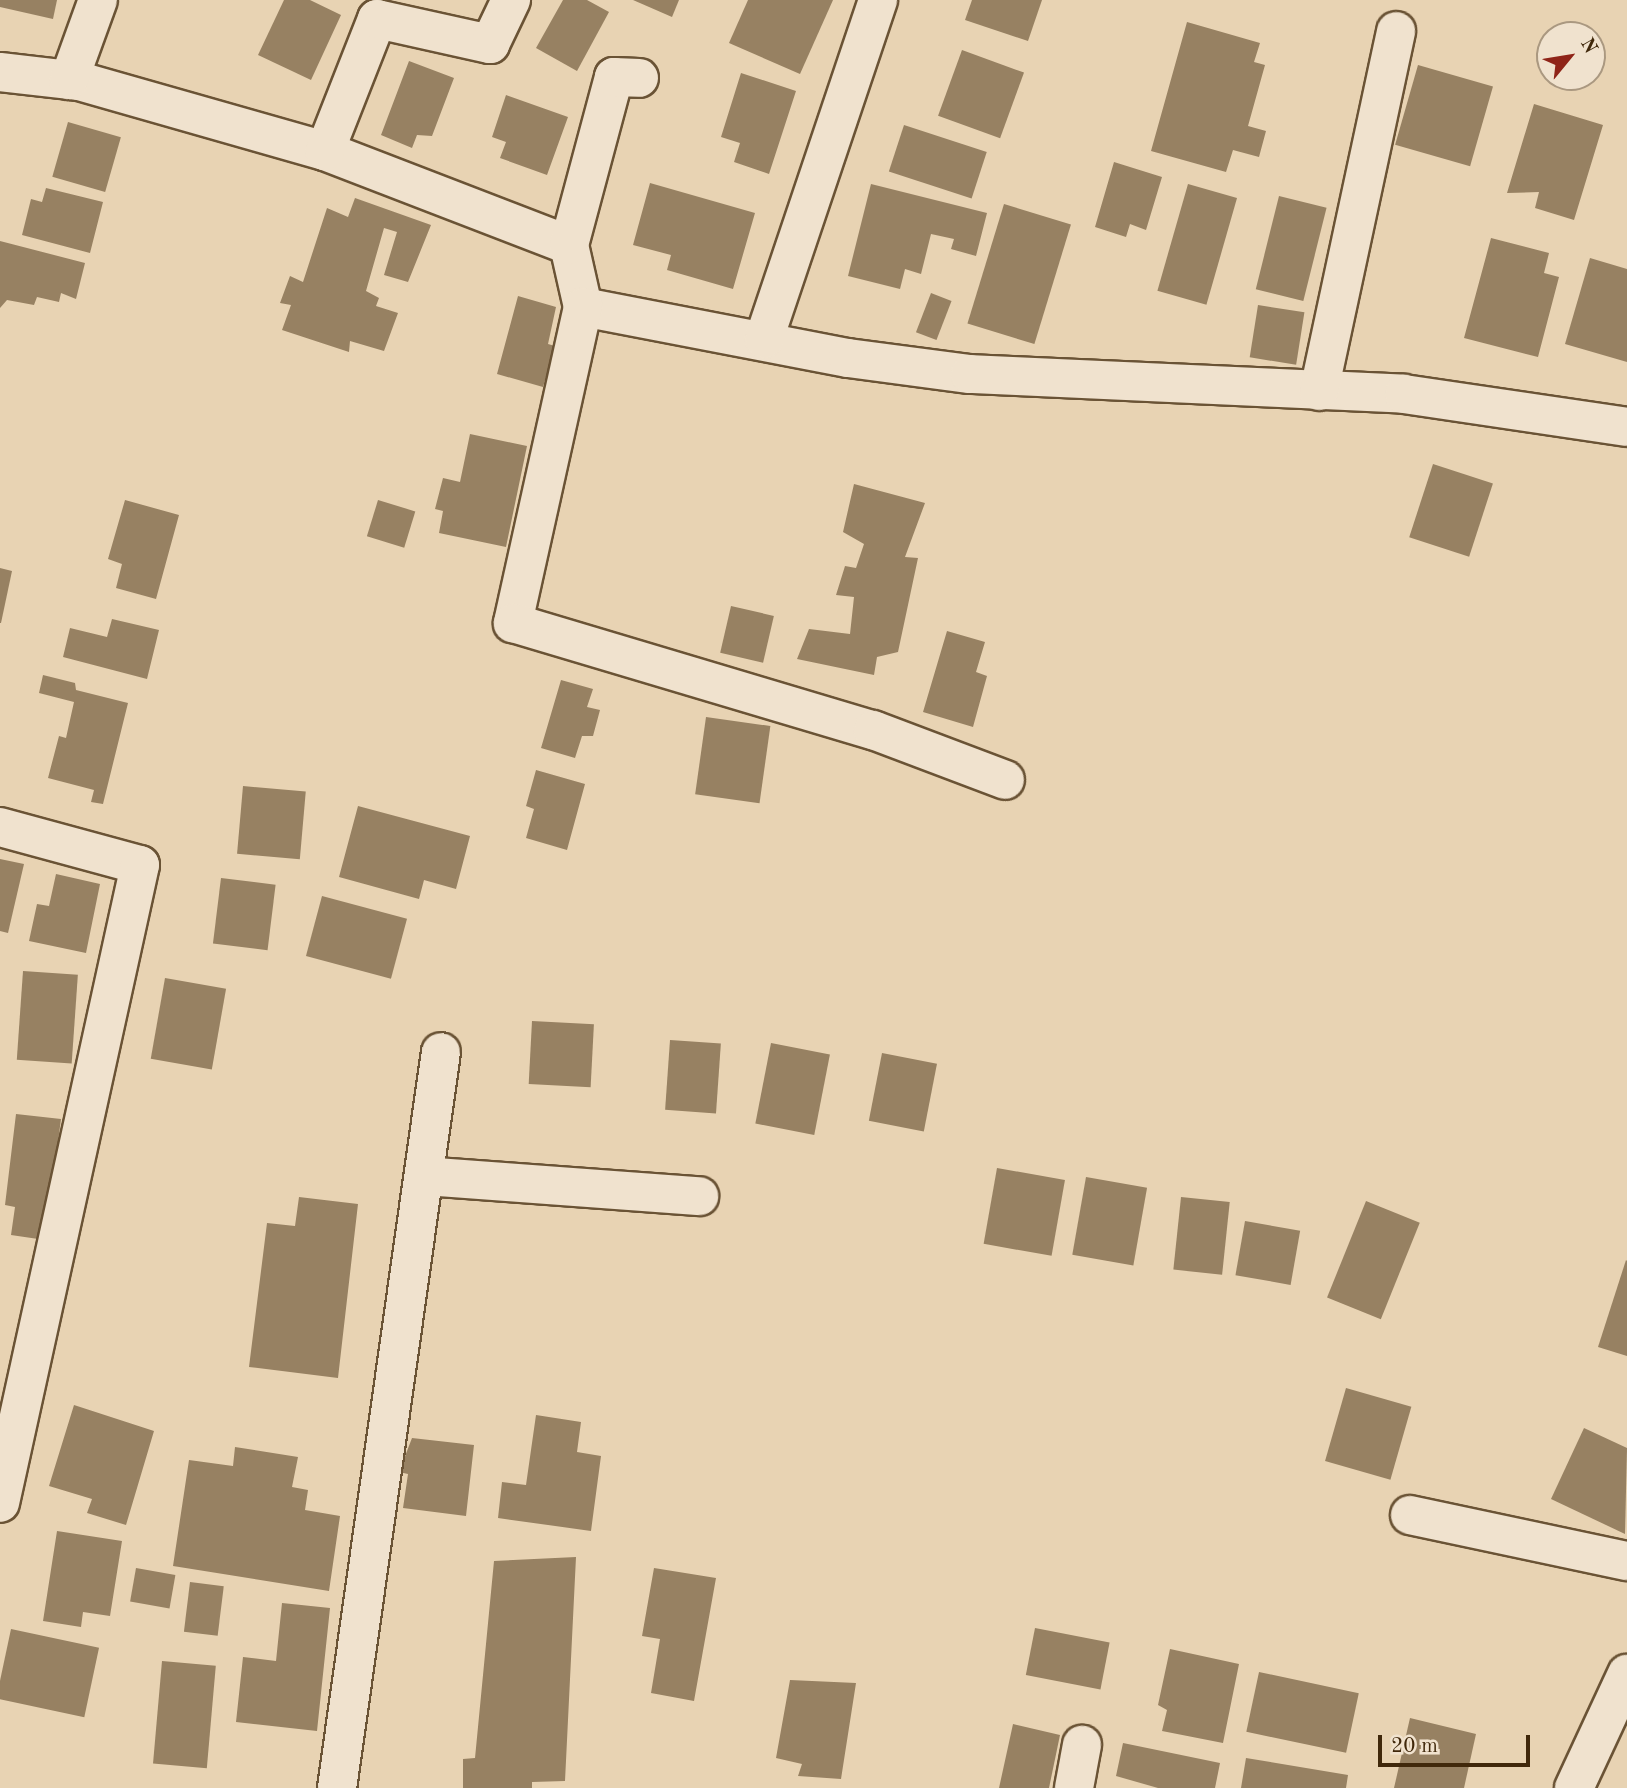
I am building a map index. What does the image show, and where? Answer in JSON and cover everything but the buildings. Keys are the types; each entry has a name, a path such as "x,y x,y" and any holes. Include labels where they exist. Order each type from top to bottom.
{"street":[{"path":"69,80 98,0"},
{"path":"325,151 377,19 490,44 511,0"},
{"path":"764,339 878,0"},
{"path":"1320,391 1396,32"},
{"path":"0,72 69,80 325,151 569,245"},
{"path":"639,78 614,77 569,245 583,307 513,623 873,730 1005,780"},
{"path":"583,307 764,339 848,358 970,374 1404,394 1627,427"},
{"path":"0,827 140,865 0,1503"},
{"path":"337,1788 441,1052"},
{"path":"424,1176 699,1196"},
{"path":"1410,1515 1627,1561"},
{"path":"1574,1788 1627,1674"},
{"path":"1074,1788 1082,1745"}]}
